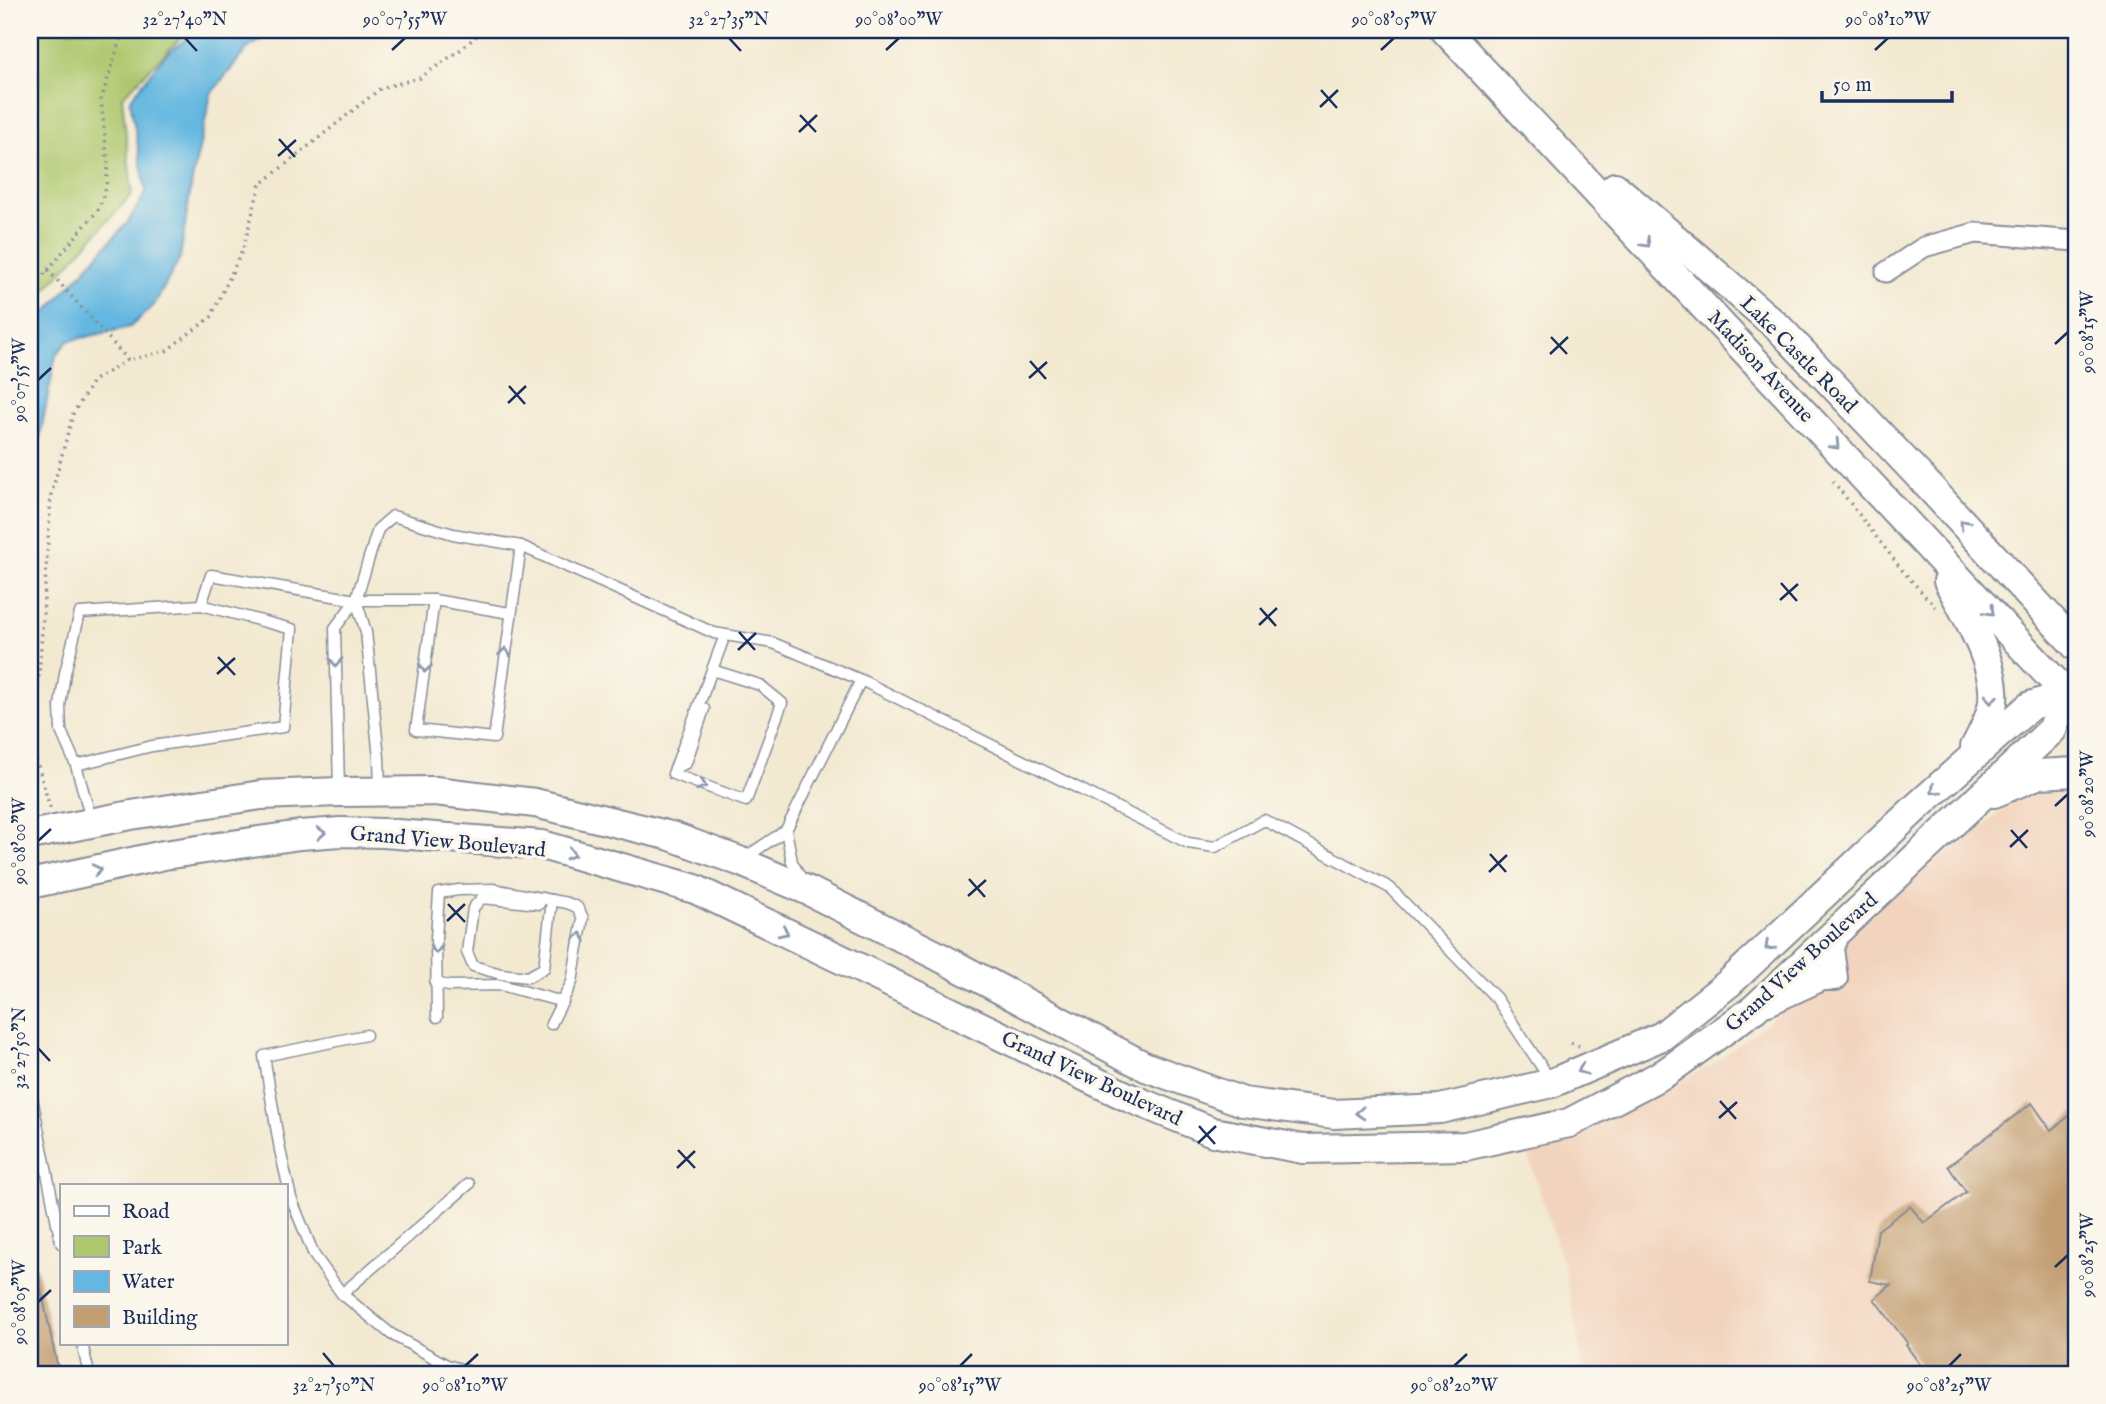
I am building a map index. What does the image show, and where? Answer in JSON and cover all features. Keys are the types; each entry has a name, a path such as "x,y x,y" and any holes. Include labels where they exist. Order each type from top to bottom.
{"main road":[{"name":"Madison Avenue","path":"1445,30 1930,547 2073,695"},
{"name":"Lake Castle Road","path":"1499,87 1779,328 2076,646"},
{"path":"1930,547 1976,633 1991,676 1993,702 1986,725 1967,761"},
{"path":"2038,604 2076,612"},
{"name":"Grand View Boulevard","path":"30,835 261,795 435,791 535,803 671,836 739,861 808,891 936,955 1146,1067 1243,1102 1334,1114 1440,1109 1552,1083 1661,1036 1729,983 1967,761 2030,706 2073,695"},
{"name":"Grand View Boulevard","path":"30,884 164,855 300,835 384,833 542,845 695,889 1130,1098 1213,1132 1303,1149 1465,1146 1569,1123 1665,1073 1754,1009 2052,730 2073,695"},
{"path":"1979,799 2039,774 2076,772"}],"street":[{"path":"1886,272 1924,247 1975,233 2076,242"}],"lane":[{"path":"339,792 335,628 356,600 378,529 393,516 453,534 521,546 714,633 774,643 862,680 1188,843 1214,847 1264,820 1390,888 1496,999 1552,1083"},
{"path":"434,600 416,730 494,738 521,546"},
{"path":"201,605 211,575 356,600 434,600 510,613"},
{"path":"356,600 366,632 380,791"},
{"path":"76,765 152,746 284,727 292,629 201,605 80,613 65,673 60,706 61,731 76,765 92,823"},
{"path":"712,670 760,685 782,703 746,801 673,775 675,768 725,635"},
{"path":"739,861 786,830 862,680"},
{"path":"786,830 792,862 808,891"},
{"path":"437,1017 435,983 439,893 493,889 577,907 583,918 572,982 551,1024"},
{"path":"482,898 539,904 547,899 544,968 528,977 501,974 473,966 467,952 473,908 482,898"},
{"path":"435,983 449,986 500,985 563,1002"},
{"path":"366,1035 264,1056 280,1150 292,1198 314,1255 342,1294 390,1335 447,1365 478,1374"},
{"path":"30,1087 60,1238"},
{"path":"342,1294 469,1184"},
{"path":"82,1344 89,1374"}],"path":[{"path":"30,291 98,210 106,188 108,166 101,100 123,30"},
{"path":"53,819 34,751 51,495 74,414 93,381 128,360 166,351 211,317 243,249 260,185 381,88 420,78 484,30"},
{"path":"48,270 128,360"},
{"path":"1833,481 1902,570 1942,615"},
{"path":"1571,1044 1581,1047"}],"shaded area":[{"path":"2076,781 2076,1374 1585,1374 1565,1270 1527,1152 1609,1116 1712,1065 1760,1028 1837,960 1839,946 1888,899 1977,829 1986,825 2011,802 2033,789"}],"green space":[{"path":"30,30 188,30 122,97 132,194 30,307"}],"water":[{"path":"198,30 276,30 247,49 211,94 192,180 180,258 154,305 130,327 68,341 56,355 30,486 30,330 128,222 146,192 130,100 165,55"}],"building":[{"path":"2032,1103 2051,1130 2076,1111 2076,1374 1927,1374 1874,1299 1891,1285 1870,1281 1878,1230 1910,1206 1924,1223 1966,1192 1948,1166"},
{"path":"30,1265 36,1265 59,1374 30,1374"}]}
